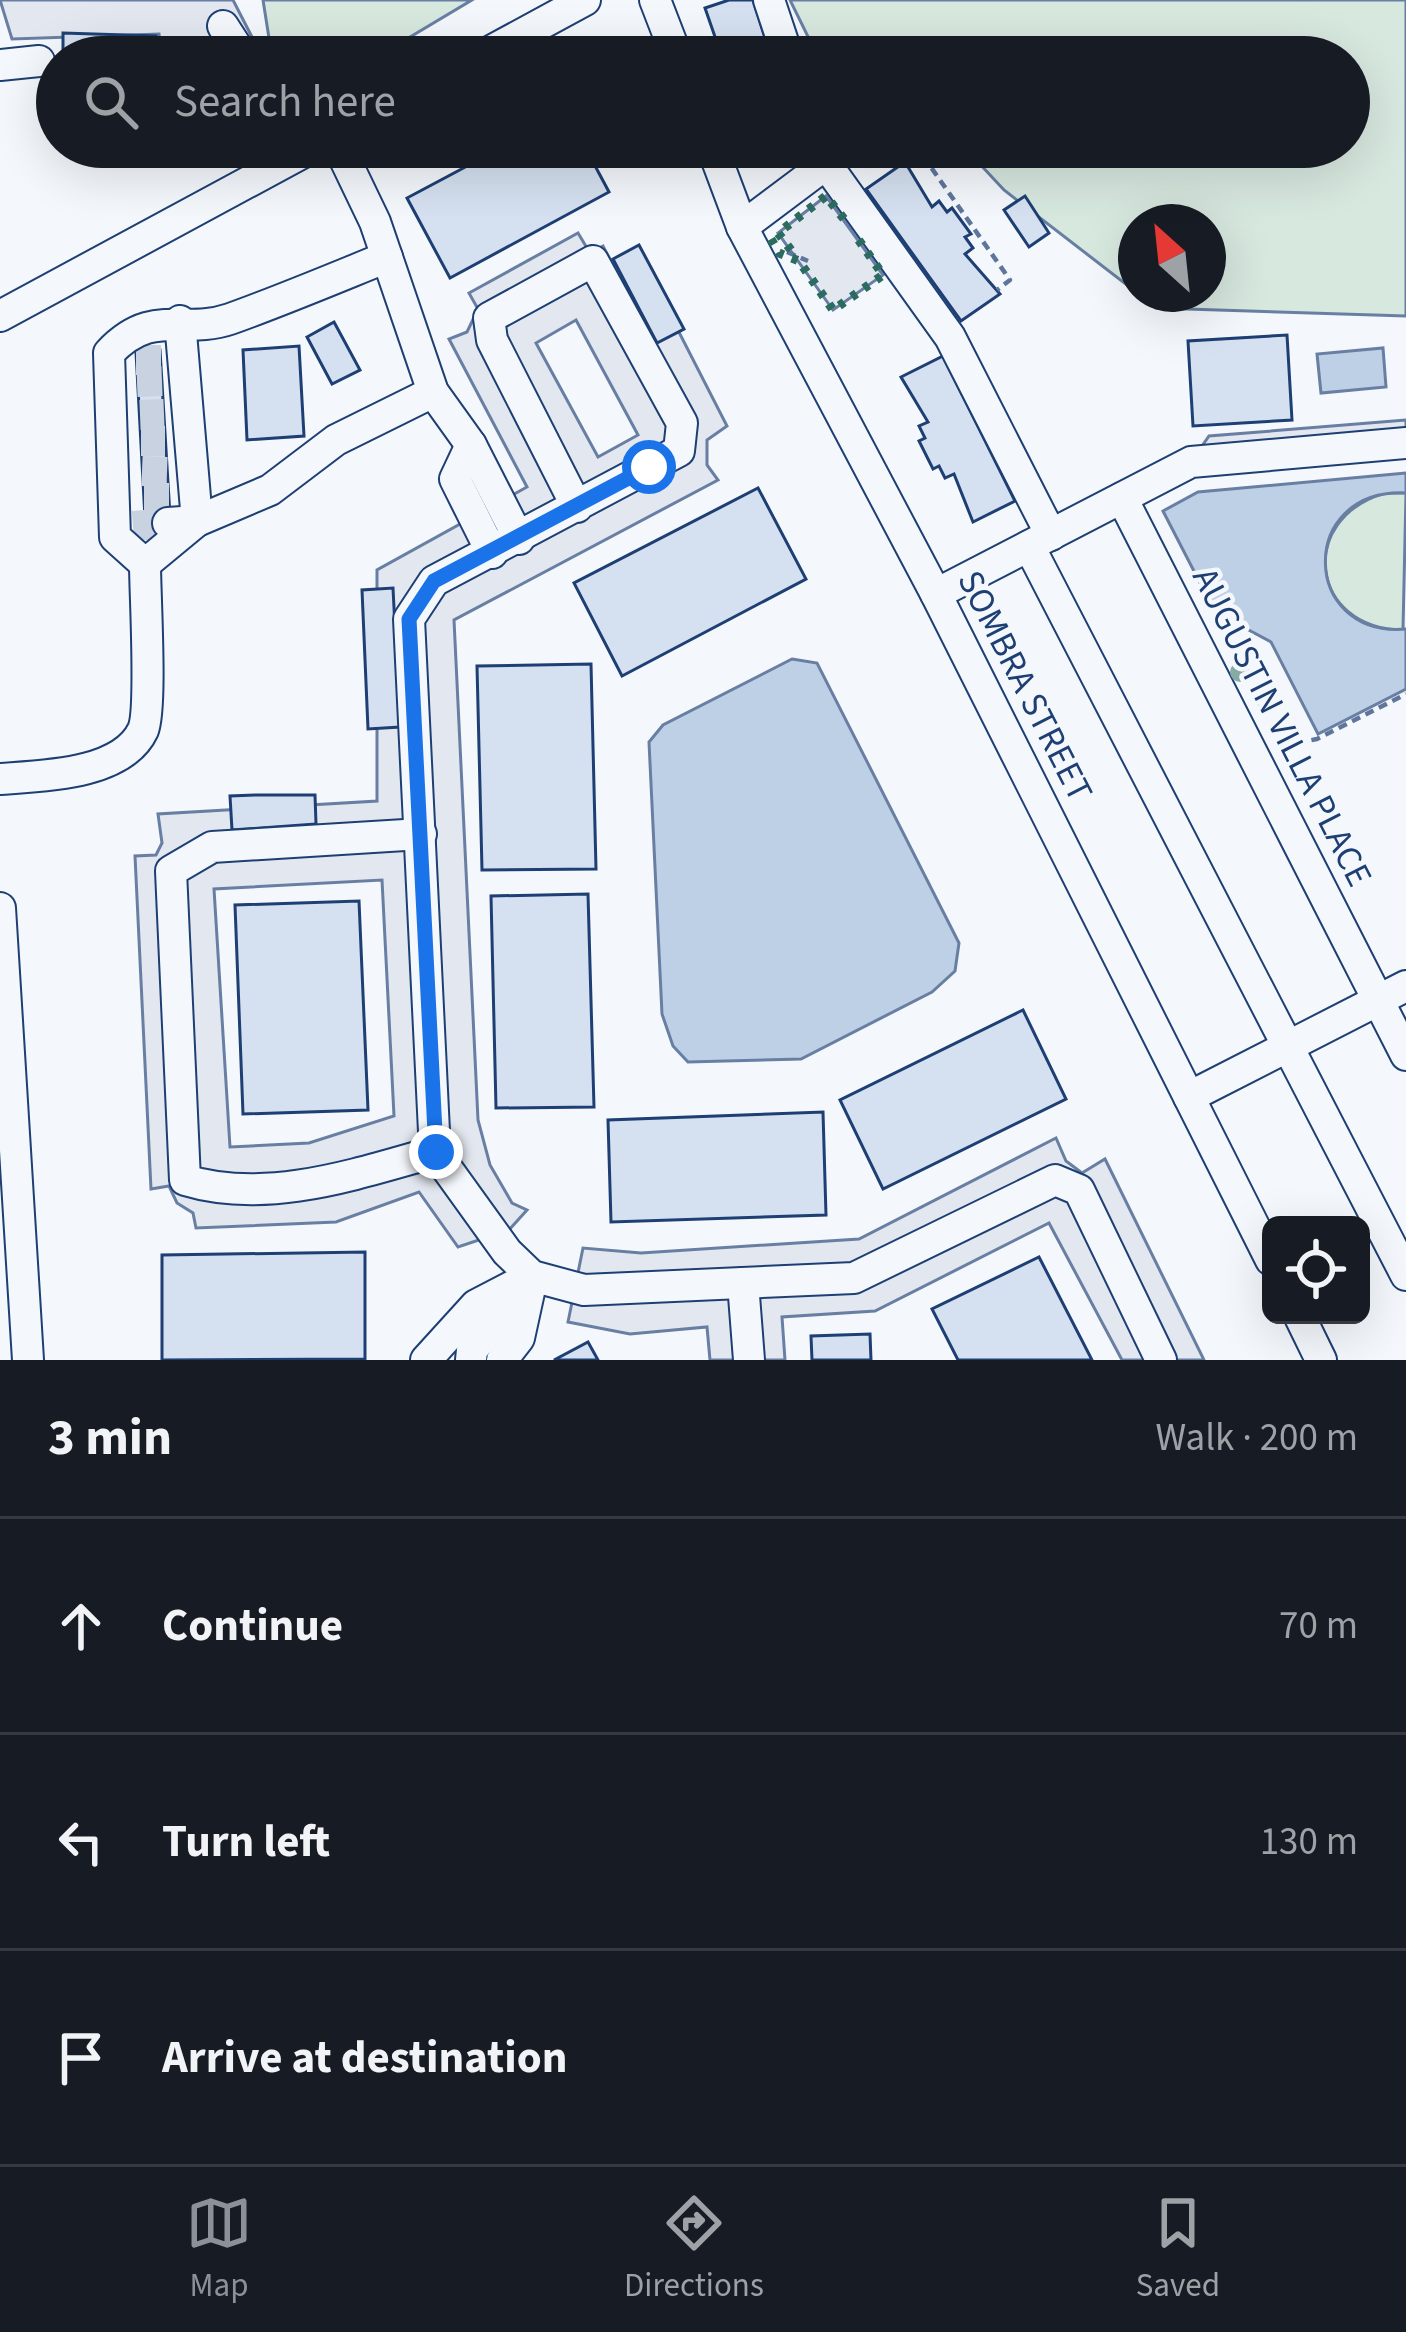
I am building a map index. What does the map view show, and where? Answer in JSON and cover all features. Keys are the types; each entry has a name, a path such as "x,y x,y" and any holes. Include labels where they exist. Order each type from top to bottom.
{"street":[{"path":"519,36 585,0"},
{"path":"655,0 669,36"},
{"path":"769,0 781,36"},
{"path":"223,26 229,36"},
{"path":"0,65 36,62"},
{"path":"0,316 270,168"},
{"path":"348,168 387,257 434,392 471,445 455,479 505,546"},
{"name":"SOMBRA STREET","path":"720,168 742,227 936,594 1262,1242"},
{"path":"742,227 818,168"},
{"path":"830,168 950,338 1040,541 1285,1048 1406,1275"},
{"path":"148,371 109,353 128,333 180,320 226,320 387,257"},
{"path":"577,507 492,340 489,319 593,262 682,423 679,451 577,507 505,546 434,581 409,619 436,1152 507,1252 532,1276 584,1290 854,1278 1055,1180 1078,1190 1161,1360"},
{"path":"0,779 40,776 121,756 144,728 145,564 153,470 148,371 180,320"},
{"path":"145,564 115,537 153,470 148,371"},
{"path":"153,470 270,490 336,440 434,392"},
{"path":"936,594 1191,462 1406,443"},
{"name":"AUGUSTIN VILLA PLACE","path":"1122,498 1255,758 1392,993 1406,1055"},
{"path":"421,834 212,847 171,871 185,1180 214,1189 322,1184 436,1152"},
{"path":"0,908 28,1360"},
{"path":"1189,1097 1392,993"},
{"path":"427,1360 476,1305 532,1276"},
{"path":"471,1360 472,1350 532,1276"},
{"path":"502,1360 519,1338 532,1276"},
{"path":"743,1282 749,1360"},
{"path":"1304,1324 1322,1360"}],"path":[{"path":"932,168 1010,280 997,290"},
{"path":"1255,758 1317,739 1406,694"}],"shaded area":[{"path":"0,0 233,0 251,36 159,34 12,39"},
{"path":"263,0 472,0 412,36 269,36"},
{"path":"790,0 1406,0 1406,316 1226,310 1226,204 1118,204 1118,278 1004,190 984,168 1370,168 1370,36 808,36"},
{"path":"826,196 883,275 833,310 778,233"},
{"path":"578,233 590,253 603,246 613,265 638,252 727,426 707,440 707,465 718,480 454,620 478,1120 490,1165 512,1203 527,1210 509,1230 458,1247 419,1192 336,1222 196,1228 193,1213 177,1203 169,1186 151,1189 135,856 156,855 162,843 158,814 377,801 377,570 527,487 449,339 467,332 478,309 469,293","holes":["576,320 638,435 598,457 536,343","382,880 394,1116 309,1143 230,1147 214,889"]},
{"path":"1406,420 1406,443 1191,462 1209,436"},
{"path":"1385,493 1406,493 1403,630 1372,625 1348,612 1333,593 1326,571 1327,548 1337,525 1356,506"},
{"path":"1056,1138 1066,1161 1082,1173 1105,1159 1204,1360 1122,1360 1049,1223 875,1311 782,1317 785,1360 710,1360 707,1327 630,1334 568,1322 583,1248 641,1253 859,1239"}],"water":[{"path":"1383,348 1386,387 1321,393 1317,354"},
{"path":"1406,473 1406,493 1370,498 1345,513 1330,536 1325,563 1331,589 1346,611 1371,626 1406,629 1406,689 1318,734 1271,642 1215,612 1163,511 1198,492"},
{"path":"792,659 817,663 959,943 955,971 932,992 801,1059 688,1062 673,1046 662,1014 649,742 663,725"}],"building":[{"path":"729,0 753,0 764,36 715,36 705,8"},
{"path":"63,33 156,36 63,36"},
{"path":"463,168 596,168 609,192 450,278 407,198"},
{"path":"896,168 909,168 932,207 939,201 947,212 952,208 971,234 965,237 973,248 965,254 1000,294 961,321 866,189"},
{"path":"1025,196 1049,233 1029,247 1004,210"},
{"path":"639,245 684,329 657,343 613,259"},
{"path":"334,322 360,370 332,384 307,337"},
{"path":"1287,335 1292,420 1193,426 1188,341"},
{"path":"299,346 304,436 247,440 243,350"},
{"path":"160,350 170,516 145,518 136,352"},
{"path":"943,356 1015,501 973,522 954,474 945,478 939,466 933,469 919,441 925,438 919,426 928,422 901,377"},
{"path":"758,488 806,579 622,676 574,583"},
{"path":"393,588 400,727 368,729 362,590"},
{"path":"591,664 596,869 482,870 477,666"},
{"path":"315,795 316,824 232,830 230,796"},
{"path":"588,894 594,1107 496,1108 491,896"},
{"path":"359,901 368,1110 243,1114 235,905"},
{"path":"1023,1010 1066,1099 883,1189 840,1100"},
{"path":"823,1112 826,1215 611,1222 608,1120"},
{"path":"365,1252 365,1359 162,1360 162,1255"},
{"path":"1039,1257 1092,1360 958,1360 932,1309"},
{"path":"870,1334 871,1360 812,1360 811,1336"},
{"path":"588,1342 598,1360 554,1360"}],"tunnel":[{"path":"136,360 161,360"},
{"path":"137,382 162,381"},
{"path":"140,415 164,414"},
{"path":"141,441 165,441"},
{"path":"142,471 167,472"},
{"path":"144,498 169,498"},
{"path":"133,526 168,523"}],"hedge":[{"path":"791,250 778,233 826,196 844,219"},
{"path":"771,239 779,253 799,261 833,310 883,275 858,239"}],"route":[{"path":"436,1152 409,619 434,581 649,467"}]}
